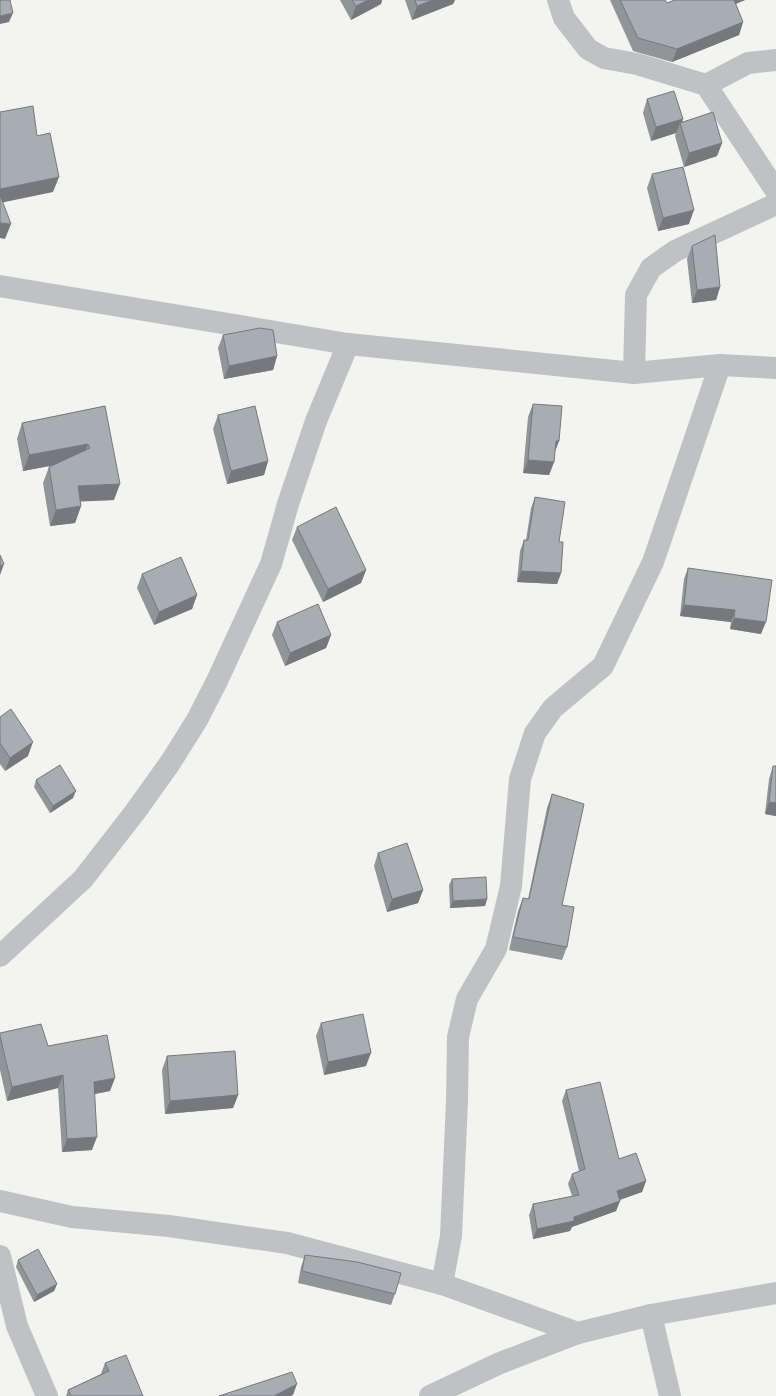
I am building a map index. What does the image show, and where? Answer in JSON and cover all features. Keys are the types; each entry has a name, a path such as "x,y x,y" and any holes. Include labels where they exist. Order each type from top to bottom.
{"street":[{"path":"558,0 564,18 588,49 604,58 637,64 706,85 776,191"},
{"path":"706,85 748,63 776,60"},
{"path":"634,373 636,295 651,268 675,251 776,204"},
{"path":"0,286 348,344 634,373 720,365 776,368"},
{"path":"0,956 84,879 108,849 170,763 196,720 217,681 271,564 288,504 316,421 348,344"},
{"path":"442,1284 451,1236 457,1101 458,1036 468,999 496,949 511,886 520,779 535,733 553,708 603,666 653,562 720,365"},
{"path":"0,1201 72,1216 169,1226 287,1243 442,1284 578,1333"},
{"path":"0,1256 17,1326 47,1396"},
{"path":"430,1396 500,1363 578,1333 651,1315 776,1293"},
{"path":"651,1315 670,1396"}],"building":[{"path":"0,0 10,0 13,13 0,16"},
{"path":"352,0 368,0 356,6"},
{"path":"415,0 433,0 417,6"},
{"path":"620,0 665,0 667,3 675,0 734,0 743,22 677,49 638,38"},
{"path":"674,91 683,119 656,127 647,99"},
{"path":"33,106 37,136 50,133 59,177 0,189 0,112"},
{"path":"713,112 722,143 689,153 680,123"},
{"path":"683,167 694,210 663,218 652,174"},
{"path":"0,195 11,224 0,223"},
{"path":"715,235 720,287 697,290 692,246"},
{"path":"260,328 273,330 277,356 229,366 223,335"},
{"path":"533,404 562,406 559,441 556,441 554,462 528,460"},
{"path":"105,406 120,484 78,486 81,506 56,510 49,467 90,448 88,444 29,455 22,423"},
{"path":"255,406 268,461 231,471 218,415"},
{"path":"535,497 565,502 559,542 563,542 561,573 521,571 524,540 528,540"},
{"path":"336,507 366,570 328,589 297,527"},
{"path":"0,555 4,564 0,566"},
{"path":"181,557 197,595 159,612 142,574"},
{"path":"688,568 772,580 766,622 734,618 735,610 684,605"},
{"path":"318,604 331,635 290,653 277,622"},
{"path":"11,709 33,742 10,758 0,743 0,717"},
{"path":"60,765 76,791 53,806 36,780"},
{"path":"773,766 776,766 776,803 769,802"},
{"path":"552,794 584,804 562,905 574,907 567,947 513,937 523,898 529,899"},
{"path":"407,843 423,890 392,899 378,853"},
{"path":"486,877 487,899 453,901 452,879"},
{"path":"363,1014 371,1053 328,1062 321,1023"},
{"path":"41,1024 48,1046 107,1035 115,1078 94,1082 97,1137 67,1139 63,1075 12,1087 0,1033"},
{"path":"235,1051 238,1095 170,1101 167,1056"},
{"path":"600,1082 619,1159 636,1153 646,1181 617,1191 620,1201 574,1217 574,1221 537,1229 533,1204 579,1195 572,1174 585,1169 566,1090"},
{"path":"38,1249 57,1284 37,1295 18,1260"},
{"path":"305,1255 357,1262 401,1273 395,1294 302,1271"},
{"path":"126,1355 143,1396 71,1396 68,1390 109,1371 105,1363"},
{"path":"292,1372 297,1384 274,1396 219,1396"}]}
